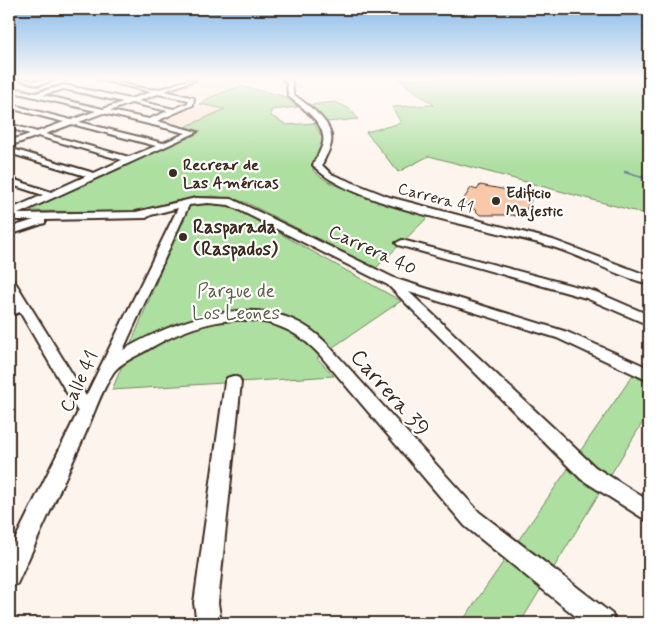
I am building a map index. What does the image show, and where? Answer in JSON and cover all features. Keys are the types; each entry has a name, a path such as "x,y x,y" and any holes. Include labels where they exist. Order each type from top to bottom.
{"street":[{"path":"19,108 163,145"},
{"path":"9,215 193,132 92,108"},
{"path":"9,144 110,108"},
{"path":"164,108 175,111"},
{"path":"149,122 180,108"},
{"name":"Carrera 41","path":"308,108 328,134 327,144 317,165 319,170 333,180 387,199 549,242 649,280"},
{"path":"9,126 130,160"},
{"path":"9,150 94,176"},
{"path":"9,180 52,195"},
{"name":"Carrera 40","path":"9,215 137,215 182,209 220,200 236,204 392,282 562,335 649,376"},
{"name":"Calle 41","path":"9,576 182,209"},
{"path":"9,232 56,216"},
{"path":"402,243 590,295 649,320"},
{"path":"9,282 16,309 86,411"},
{"path":"392,282 588,473 649,512"},
{"name":"Carrera 39","path":"107,368 156,336 213,317 243,315 270,318 294,325 309,334 325,351 472,519 603,623"},
{"path":"209,623 206,603 233,382"}],"shaded area":[{"path":"188,108 226,109 185,127 158,121"}],"green space":[{"path":"222,108 285,108 271,110 271,116 287,125 314,123 323,139 313,170 322,178 350,192 430,215 376,268 245,202 213,196 174,201 137,212 26,211 201,131 185,127 225,109"},
{"path":"313,108 349,108 358,119 327,122"},
{"path":"393,108 649,108 649,215 429,156 398,172 366,132 401,123"},
{"name":"Parque de Los Leones","path":"211,202 229,205 401,301 317,358 334,376 112,390 188,205"},
{"path":"633,375 649,384 649,412 520,623 461,623"}],"building":[{"name":"Edificio Majestic","path":"480,185 523,193 521,198 531,200 522,217 512,215 480,215 474,209 468,207 468,205 461,203 471,188 477,190"}],"waterway":[{"path":"625,172 649,179"}],"place":[{"name":"Recrear de Las Américas","path":"173,173"},
{"name":"Edificio Majestic","path":"496,201"},
{"name":"Rasparada (Raspados)","path":"183,237"}]}
